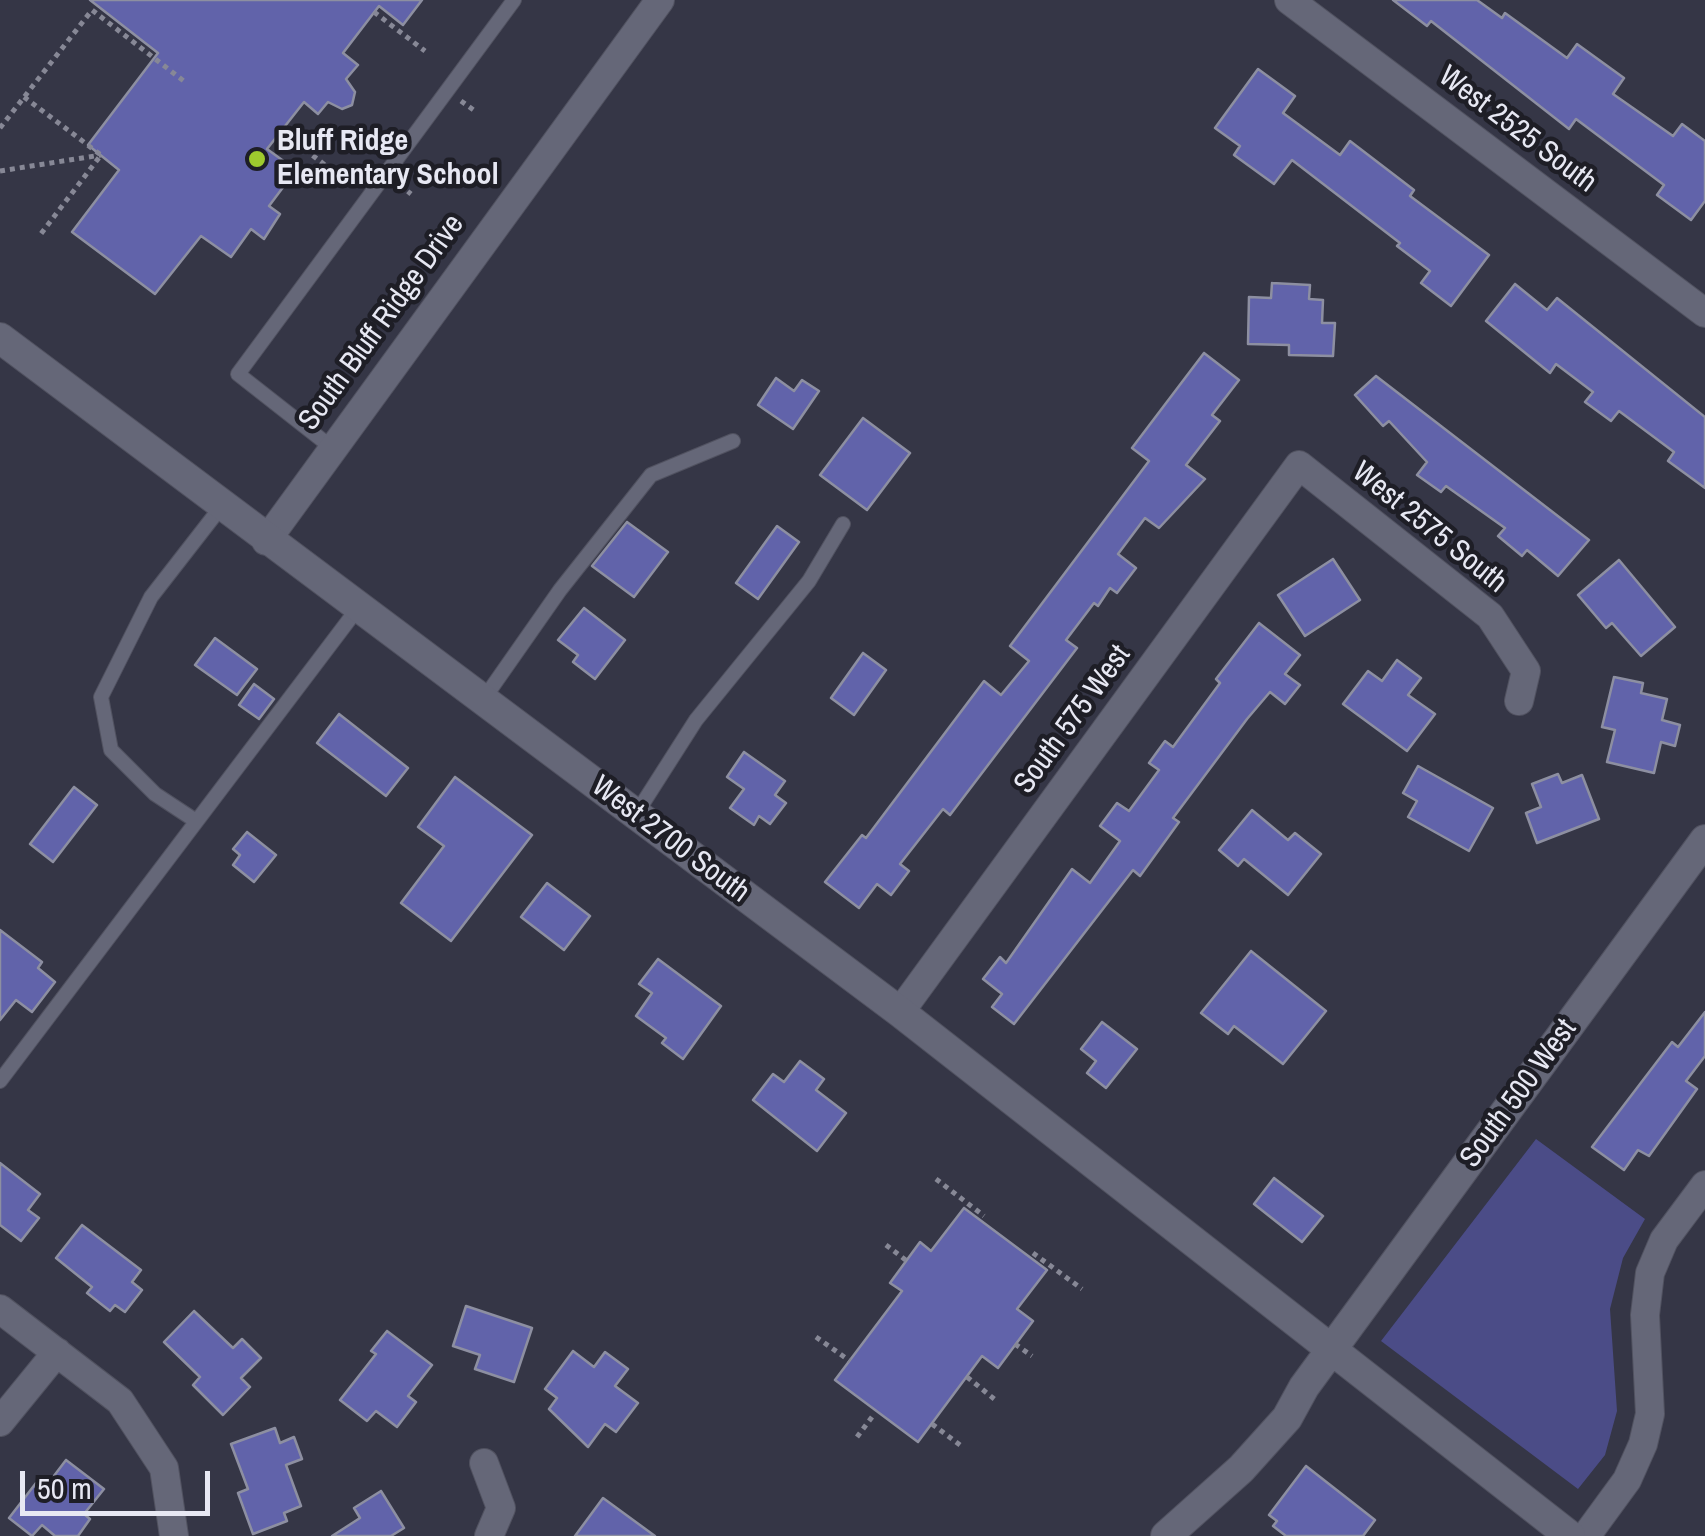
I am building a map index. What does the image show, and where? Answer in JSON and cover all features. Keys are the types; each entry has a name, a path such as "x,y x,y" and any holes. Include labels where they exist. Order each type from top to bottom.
{"main road":[{"name":"West 2700 South","path":"0,338 266,542 900,1012 1570,1536"},
{"name":"South 500 West","path":"1166,1536 1259,1449 1705,840"}],"street":[{"name":"South Bluff Ridge Drive","path":"266,542 331,447 660,0"},
{"name":"West 2525 South","path":"1290,0 1705,313"},
{"name":"West 2575 South","path":"1299,466 1490,616 1526,670 1519,702"},
{"name":"South 575 West","path":"900,1012 1299,466"},
{"path":"1586,1536 1626,1480 1644,1444 1650,1414 1645,1316 1650,1273 1664,1240 1705,1184"},
{"path":"0,1308 120,1401 144,1432 164,1468 174,1536"},
{"path":"0,1422 58,1352"},
{"path":"484,1463 500,1508 489,1536"}],"lane":[{"path":"331,447 238,374 514,0"},
{"path":"482,701 560,590 652,476 732,442"},
{"path":"196,821 155,794 111,750 101,698 151,597 221,507"},
{"path":"636,815 696,720 809,580 843,524"},
{"path":"0,1081 358,608"}],"path":[{"path":"0,128 92,10 184,82"},
{"path":"374,12 424,51"},
{"path":"24,97 101,155"},
{"path":"281,131 334,172"},
{"path":"0,171 101,155"},
{"path":"40,235 101,155"},
{"path":"936,1179 984,1216"},
{"path":"886,1245 907,1260"},
{"path":"1034,1253 1082,1289"},
{"path":"816,1337 850,1361"},
{"path":"1016,1344 1032,1356"},
{"path":"967,1377 998,1402"},
{"path":"857,1437 875,1413"},
{"path":"932,1424 964,1448"}],"shaded area":[{"path":"1536,1139 1645,1219 1623,1258 1610,1309 1617,1411 1605,1455 1578,1489 1381,1341"}],"building":[{"path":"90,0 422,0 403,25 379,6 343,53 358,65 346,79 355,92 352,105 342,109 328,102 318,114 304,102 267,149 296,170 269,206 280,214 264,239 251,229 231,257 201,236 155,294 72,232 119,170 88,145 158,53"},
{"path":"1393,0 1477,0 1502,18 1505,13 1567,58 1577,44 1624,78 1613,94 1673,136 1682,124 1705,141 1705,201 1691,220 1657,195 1664,185 1576,119 1569,129 1431,21 1427,26"},
{"path":"1258,69 1295,96 1283,113 1340,155 1350,141 1414,190 1410,196 1489,255 1451,306 1421,283 1430,271 1397,246 1400,243 1292,160 1274,184 1234,155 1240,146 1215,128"},
{"path":"1272,283 1310,285 1309,299 1323,300 1322,323 1335,323 1333,356 1289,355 1289,345 1248,344 1249,297 1271,298"},
{"path":"1515,284 1547,310 1557,298 1705,417 1705,488 1668,461 1674,452 1619,411 1611,421 1585,402 1593,392 1556,364 1550,373 1486,321"},
{"path":"1204,353 1239,380 1212,415 1220,421 1186,465 1205,479 1159,528 1145,518 1118,554 1136,568 1117,593 1110,588 1098,606 1094,603 1066,640 1077,648 950,815 943,809 900,864 909,871 891,895 877,884 859,908 825,882 862,835 866,838 984,681 1001,695 1029,661 1010,646 1149,461 1132,448"},
{"path":"1376,376 1589,540 1558,576 1527,550 1522,556 1498,536 1505,528 1446,486 1441,492 1417,475 1427,462 1389,421 1383,426 1355,395"},
{"path":"776,378 794,391 802,380 819,391 793,429 758,405"},
{"path":"863,418 910,453 867,510 820,475"},
{"path":"627,522 668,552 634,597 592,566"},
{"path":"777,526 799,542 758,599 736,583"},
{"path":"1333,559 1360,600 1305,636 1278,595"},
{"path":"1619,560 1675,627 1641,656 1612,623 1606,628 1578,595"},
{"path":"584,608 625,640 595,679 573,662 578,655 558,640"},
{"path":"1259,623 1300,655 1285,674 1300,685 1285,704 1270,692 1247,719 1173,818 1179,822 1140,876 1133,870 1014,1024 992,1007 1002,994 983,979 1000,957 1006,963 1072,869 1090,883 1120,841 1100,826 1117,803 1129,811 1159,770 1149,763 1165,741 1173,747 1220,683 1216,679"},
{"path":"215,638 257,669 237,695 195,665"},
{"path":"863,653 886,670 854,715 831,698"},
{"path":"1397,660 1421,678 1408,695 1435,714 1407,751 1343,704 1368,671 1382,681"},
{"path":"1614,677 1643,683 1641,693 1667,699 1662,720 1680,725 1675,746 1661,742 1654,773 1607,762 1615,730 1602,727"},
{"path":"254,684 274,699 259,719 239,705"},
{"path":"339,714 408,768 386,796 317,743"},
{"path":"744,752 785,781 775,795 786,803 770,824 759,816 754,825 730,808 744,789 727,777"},
{"path":"1418,766 1493,808 1469,851 1408,817 1417,801 1403,793"},
{"path":"1558,774 1562,783 1582,775 1599,819 1537,843 1526,813 1541,807 1532,784"},
{"path":"455,777 532,835 451,941 401,903 444,846 418,827"},
{"path":"74,787 97,805 53,862 30,844"},
{"path":"1252,810 1288,840 1295,833 1321,854 1288,895 1244,859 1238,866 1219,850"},
{"path":"247,832 276,855 254,882 233,865 240,855 233,849"},
{"path":"547,883 590,916 564,950 521,917"},
{"path":"0,930 42,962 38,968 55,982 32,1012 16,1000 0,1020"},
{"path":"1251,951 1326,1011 1283,1064 1234,1026 1228,1034 1201,1013"},
{"path":"658,959 721,1006 683,1059 662,1043 666,1038 636,1016 652,993 639,984"},
{"path":"1705,1012 1705,1056 1686,1081 1697,1089 1649,1156 1638,1150 1624,1170 1592,1147 1672,1042 1678,1047"},
{"path":"1102,1022 1137,1049 1106,1088 1087,1073 1096,1061 1081,1049"},
{"path":"800,1061 824,1079 816,1090 846,1113 817,1151 753,1100 773,1074 784,1082"},
{"path":"0,1163 40,1194 28,1210 39,1218 21,1241 0,1225"},
{"path":"1274,1178 1323,1216 1302,1242 1254,1204"},
{"path":"964,1208 1047,1270 1017,1309 1033,1321 998,1368 982,1356 918,1442 835,1380 902,1291 890,1283 920,1242 931,1251"},
{"path":"82,1225 141,1270 132,1282 142,1290 125,1312 115,1305 110,1311 87,1293 92,1287 56,1258"},
{"path":"466,1306 532,1328 514,1382 475,1369 480,1355 453,1346"},
{"path":"194,1311 233,1348 242,1339 261,1358 241,1378 250,1387 223,1415 193,1385 200,1377 164,1342"},
{"path":"387,1331 432,1365 408,1396 416,1402 397,1427 376,1411 367,1421 340,1400 376,1354 371,1351"},
{"path":"573,1351 594,1367 605,1352 628,1369 615,1386 638,1403 616,1432 605,1424 588,1447 549,1409 557,1398 545,1389"},
{"path":"275,1428 280,1443 294,1437 302,1459 286,1465 301,1506 284,1513 287,1521 253,1534 238,1493 248,1489 231,1444"},
{"path":"66,1460 104,1489 84,1514 90,1519 78,1536 55,1536 42,1525 32,1536 9,1518 36,1483 44,1489"},
{"path":"1306,1466 1375,1520 1363,1536 1286,1536 1273,1526 1277,1521 1269,1515"},
{"path":"381,1491 404,1528 391,1536 332,1536 360,1518 354,1508"},
{"path":"603,1498 655,1536 575,1536"}],"place":[{"name":"Bluff Ridge Elementary School","path":"257,159"}]}
